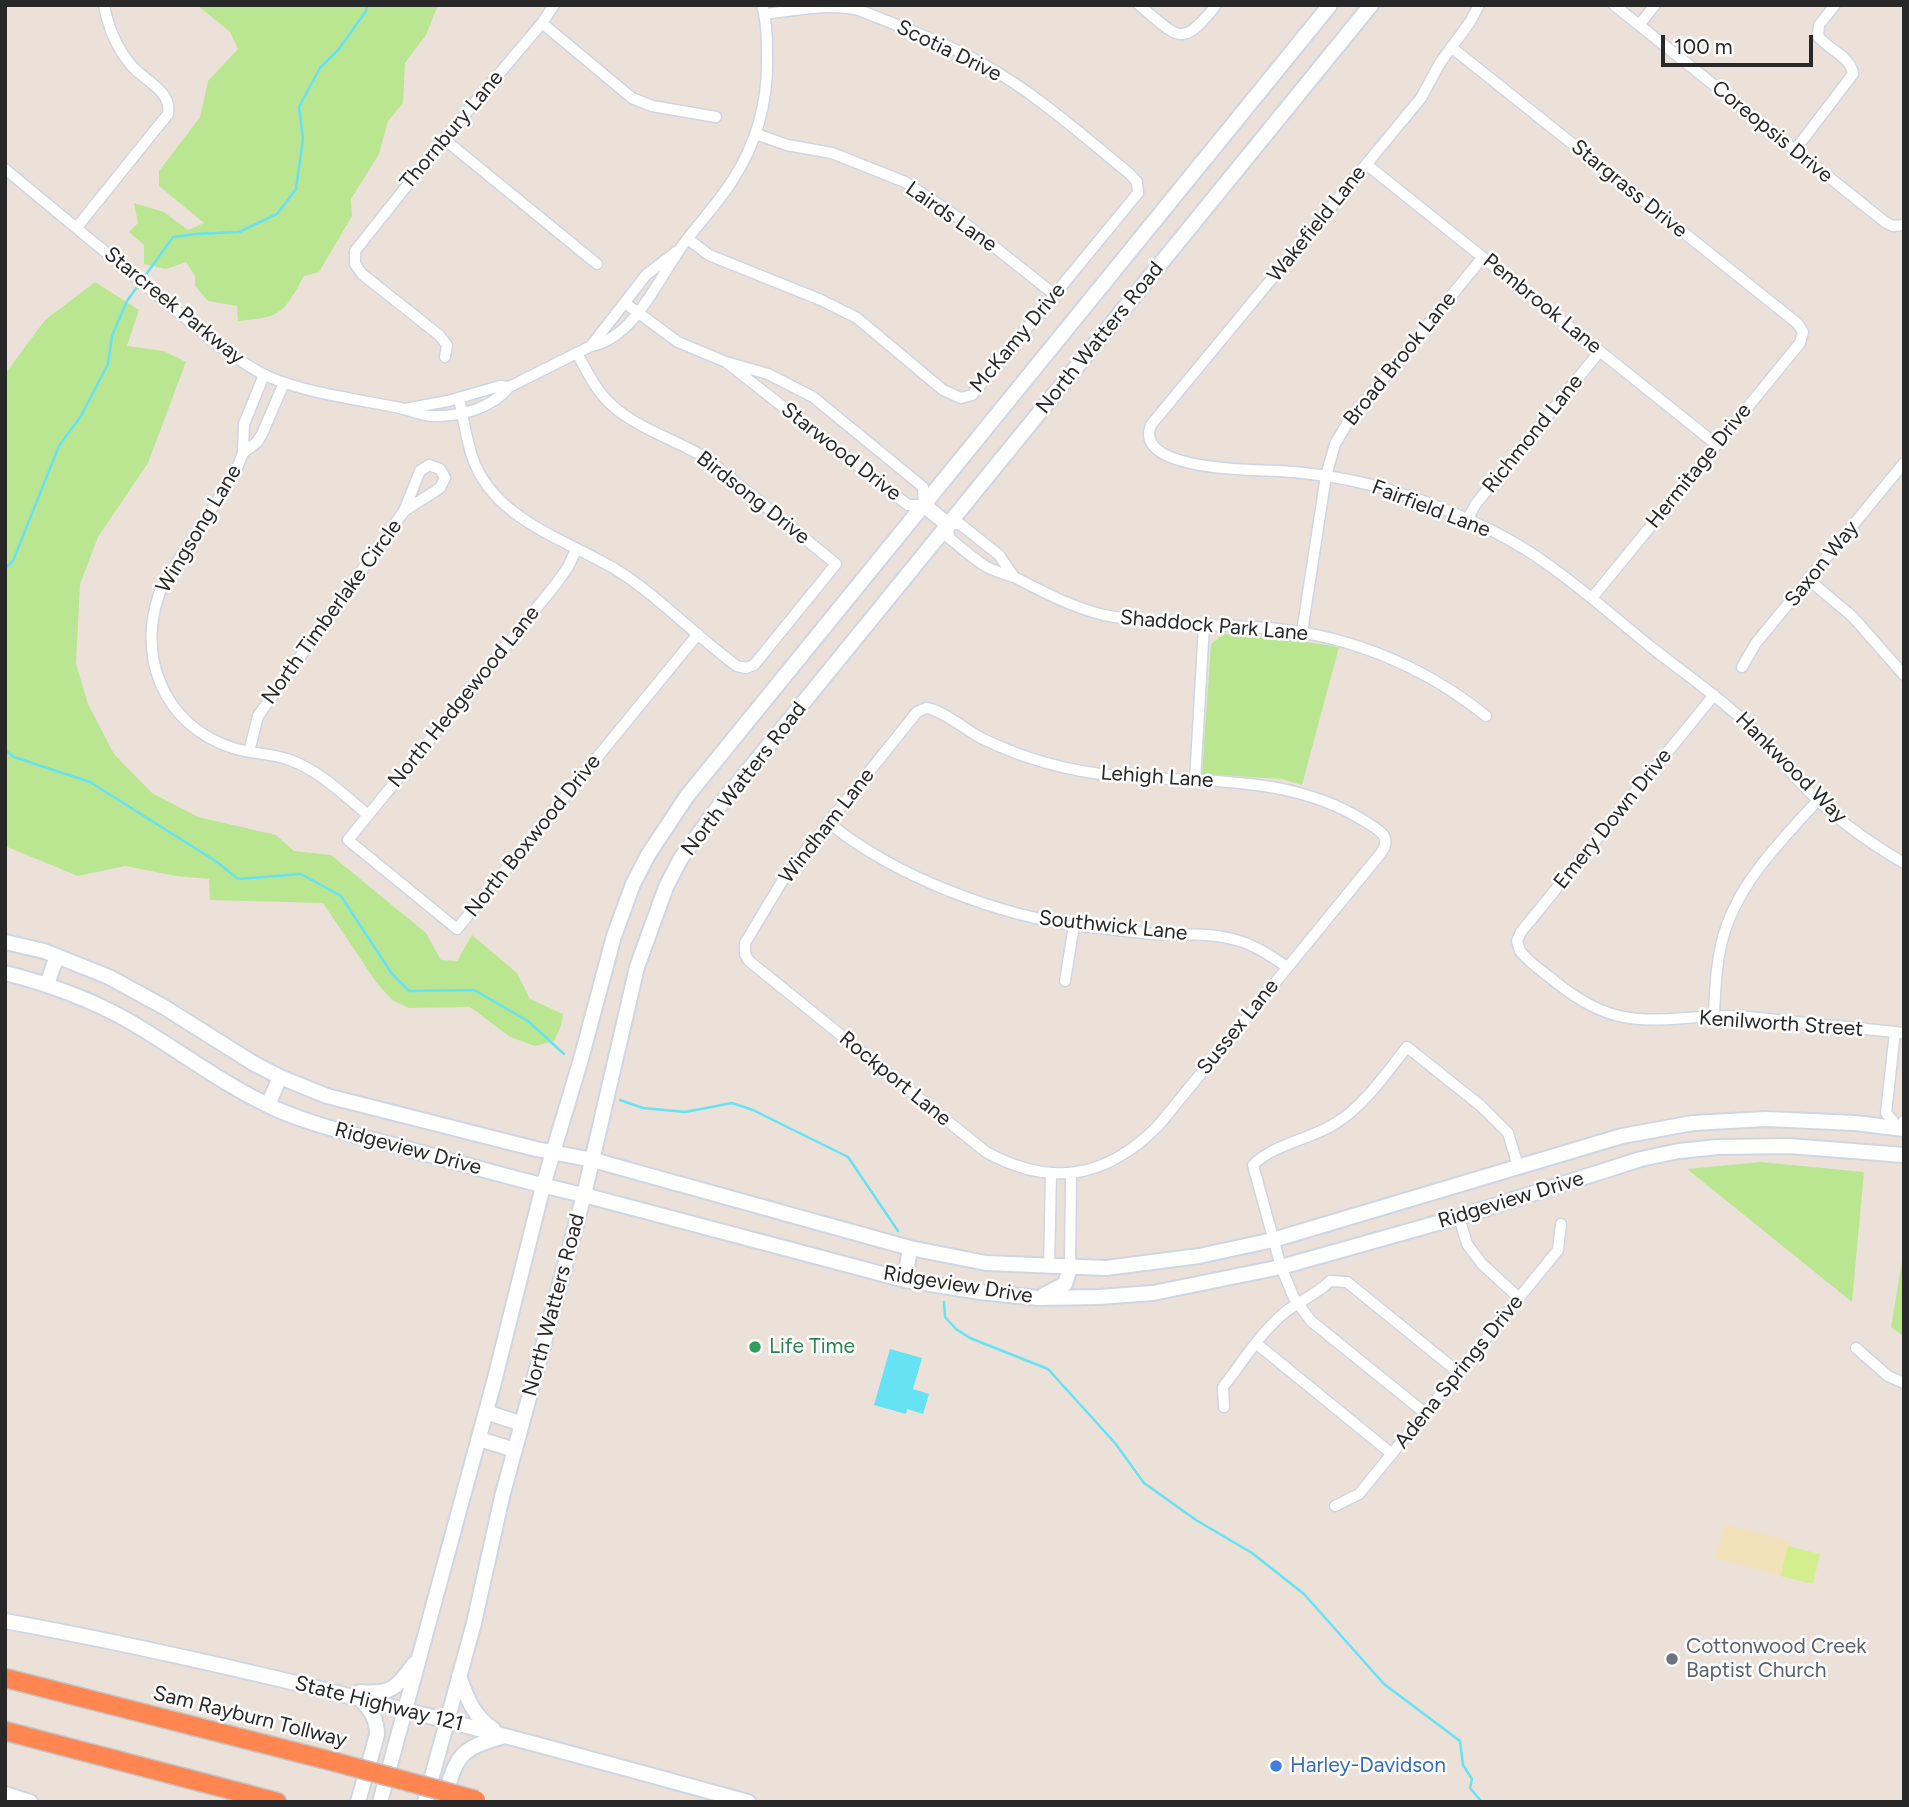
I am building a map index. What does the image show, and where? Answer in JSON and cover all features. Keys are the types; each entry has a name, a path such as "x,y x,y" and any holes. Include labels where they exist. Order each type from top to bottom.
{"highway":[{"name":"Sam Rayburn Tollway","path":"5,1678 479,1801"},
{"path":"5,1731 277,1802"}],"main road":[{"name":"North Watters Road","path":"380,1802 486,1412 543,1186 614,936 648,855 687,796 1330,5"},
{"name":"North Watters Road","path":"425,1802 593,1160 637,967 666,887 681,858 720,805 1371,5"},
{"path":"923,505 948,525"},
{"name":"Ridgeview Drive","path":"5,942 57,956 124,984 241,1057 280,1077 340,1100 553,1153 593,1160 910,1248 986,1263 1106,1268 1199,1256 1273,1240 1622,1136 1693,1123 1766,1119 1902,1126"},
{"path":"47,984 57,956"},
{"name":"Ridgeview Drive","path":"5,973 47,984 84,998 127,1020 231,1086 268,1105 317,1124 905,1280 1038,1298 1153,1293 1281,1267 1459,1217 1641,1158 1679,1151 1718,1147 1789,1146 1899,1155"},
{"path":"268,1105 280,1077"},
{"path":"1899,1155 1902,1126"},
{"path":"905,1280 910,1248"},
{"path":"1038,1298 1065,1284 1070,1268"},
{"path":"486,1412 522,1424"},
{"path":"479,1438 515,1450"},
{"name":"State Highway 121","path":"5,1621 180,1656 312,1687 447,1720 748,1802"},
{"path":"312,1687 377,1694 385,1692 394,1689 403,1680 419,1657"},
{"path":"459,1676 469,1704 482,1721 506,1736"},
{"path":"358,1802 377,1735 377,1723 370,1708 360,1699"},
{"path":"444,1802 454,1765 466,1751 482,1742 506,1736"},
{"path":"5,1794 30,1802"}],"street":[{"path":"77,227 169,114 170,104 165,94 131,66 116,43 104,5"},
{"name":"Thornbury Lane","path":"445,357 447,345 439,335 362,274 354,257 358,246 554,5"},
{"path":"1139,5 1168,29 1184,34 1199,27 1216,5"},
{"name":"Wakefield Lane","path":"1149,437 1151,425 1421,98 1451,47 1471,22 1479,5"},
{"name":"Coreopsis Drive","path":"1614,5 1885,222 1901,226"},
{"path":"1639,25 1655,5"},
{"path":"1795,150 1853,74 1847,61 1818,36 1819,25 1835,5"},
{"name":"Scotia Drive","path":"764,10 845,7 859,10 965,54 1034,97 1130,174 1138,188"},
{"name":"Starcreek Parkway","path":"592,346 646,275 679,249 732,182 756,134 765,96 768,67 764,10"},
{"path":"542,23 632,98 652,106 716,117"},
{"name":"Stargrass Drive","path":"1451,47 1797,323 1803,332"},
{"name":"Lairds Lane","path":"756,134 787,145 832,153 905,183 953,214 1055,295"},
{"path":"444,139 597,264"},
{"name":"Pembrook Lane","path":"1366,164 1717,444"},
{"name":"Starcreek Parkway","path":"5,169 184,317 236,358 264,375 284,383 404,409 423,416 449,415 495,401 509,387 614,337 657,286 679,249"},
{"name":"McKamy Drive","path":"688,239 709,255 821,300 857,318 943,390 961,398 972,395 1135,198 1138,188"},
{"name":"Broad Brook Lane","path":"1302,632 1326,476 1335,444 1348,422 1483,257"},
{"name":"Starwood Drive","path":"625,303 678,342 726,362 768,374 813,397 923,487 923,505 908,505 726,362"},
{"name":"Hermitage Drive","path":"1591,598 1800,342 1803,332"},
{"name":"Richmond Lane","path":"1468,519 1475,505 1600,351"},
{"name":"Birdsong Drive","path":"577,354 593,382 616,409 629,419 706,458 836,564 754,665 746,668 737,666 698,634"},
{"name":"Wingsong Lane","path":"264,375 244,424 243,453 224,492 163,584 153,612 151,649 156,674 163,689 184,718 214,740 249,752 270,754 308,768 368,815"},
{"name":"Wingsong Lane","path":"243,453 257,442 262,434 284,383"},
{"name":"Starcreek Parkway","path":"404,409 459,398 500,386 509,387"},
{"path":"459,398 472,458 494,493 527,522 615,569 698,634"},
{"name":"Fairfield Lane","path":"1149,437 1154,447 1186,462 1202,466 1326,476 1399,493 1468,519 1531,553 1714,695"},
{"name":"Saxon Way","path":"1742,667 1756,643 1904,463"},
{"name":"North Timberlake Circle","path":"249,752 258,716 404,512 421,471 429,466 440,469 445,478 440,488 404,512"},
{"name":"Shaddock Park Lane","path":"1014,577 999,555 960,524 948,525 949,538 987,568 1014,577 1058,600 1132,620 1302,632 1336,639 1395,659 1443,685 1486,716"},
{"name":"North Hedgewood Lane","path":"348,840 556,583 576,550"},
{"path":"1809,580 1853,617 1904,675"},
{"path":"1195,781 1204,625"},
{"name":"North Boxwood Drive","path":"348,840 457,929 698,634"},
{"name":"Hankwood Way","path":"1714,695 1755,731 1818,800 1858,833 1904,863"},
{"name":"Emery Down Drive","path":"1518,944 1521,932 1714,695"},
{"name":"Lehigh Lane","path":"926,708 935,710 990,742 1039,761 1105,774 1275,787 1314,796 1380,830 1386,841"},
{"name":"Windham Lane","path":"745,954 745,943 768,902 828,822 917,712 926,708"},
{"path":"1714,1016 1719,955 1726,927 1738,900 1773,851 1818,800"},
{"name":"Southwick Lane","path":"828,822 844,836 889,862 950,891 1033,917 1074,925 1155,934 1220,936 1254,946 1287,967"},
{"name":"Sussex Lane","path":"1061,1174 1093,1169 1114,1161 1146,1138 1381,853 1386,841"},
{"path":"1065,981 1074,925"},
{"name":"Kenilworth Street","path":"1518,944 1523,955 1578,1000 1603,1013 1646,1021 1714,1016 1899,1032"},
{"name":"Rockport Lane","path":"745,954 749,961 986,1152 1016,1166 1061,1174"},
{"path":"1899,1032 1886,1112 1902,1126"},
{"path":"1425,1413 1311,1321 1298,1304 1281,1267 1253,1165 1264,1154 1336,1124 1362,1102 1407,1047 1481,1106 1508,1133 1518,1166"},
{"path":"1049,1267 1061,1174"},
{"path":"1061,1174 1070,1268"},
{"path":"1459,1217 1467,1244 1482,1264 1519,1298"},
{"name":"Adena Springs Drive","path":"1335,1506 1359,1494 1559,1250 1560,1224"},
{"path":"1224,1407 1223,1387 1257,1344 1285,1313 1318,1293 1330,1281 1347,1282 1458,1372"},
{"path":"1257,1344 1392,1454"},
{"path":"1856,1348 1888,1376 1904,1383"}],"green space":[{"path":"197,5 438,5 426,35 405,63 403,103 388,121 379,154 351,199 352,216 319,272 304,276 285,306 264,318 238,321 237,306 208,301 195,286 195,276 186,262 166,269 144,264 144,245 129,232 138,223 134,203 164,212 188,230 204,223 159,186 159,171 200,117 208,81 238,49 230,32"},
{"path":"95,282 139,310 127,346 164,351 186,362 148,463 98,537 80,584 76,664 88,704 114,754 152,793 198,817 276,835 294,851 331,855 426,933 441,960 457,961 472,935 517,973 530,999 563,1014 554,1041 535,1046 510,1037 470,1007 409,1008 392,1000 376,982 323,903 210,900 209,879 125,866 78,876 5,846 5,374 45,320"},
{"path":"1224,634 1280,638 1339,647 1302,785 1282,779 1202,774 1211,644"},
{"path":"1761,1162 1864,1172 1852,1302 1687,1169"},
{"path":"1904,1249 1904,1337 1891,1327"},
{"path":"1788,1546 1820,1554 1813,1584 1781,1576"}],"sand":[{"path":"1725,1524 1790,1541 1781,1576 1715,1558"}],"water":[{"path":"890,1349 922,1358 913,1389 929,1394 923,1414 907,1409 906,1414 874,1405"}],"waterway":[{"path":"5,568 13,561 59,446 81,416 108,364 112,336 127,301 173,237 239,232 277,214 296,189 303,139 299,107 320,68 339,49 366,11 367,5"},
{"path":"5,750 14,757 90,782 217,862 238,879 301,874 341,896 392,974 409,991 474,990 528,1021 564,1054"},
{"path":"620,1100 643,1108 685,1112 732,1103 753,1110 848,1157 898,1231"},
{"path":"944,1302 945,1317 956,1329 970,1338 1048,1369 1115,1443 1144,1483 1196,1520 1252,1553 1304,1594 1384,1684 1460,1741 1463,1765 1472,1779 1470,1788 1482,1802"}],"place":[{"name":"Life Time","path":"755,1347"},
{"name":"Cottonwood Creek Baptist Church","path":"1672,1659"},
{"name":"Harley-Davidson","path":"1276,1766"}]}
